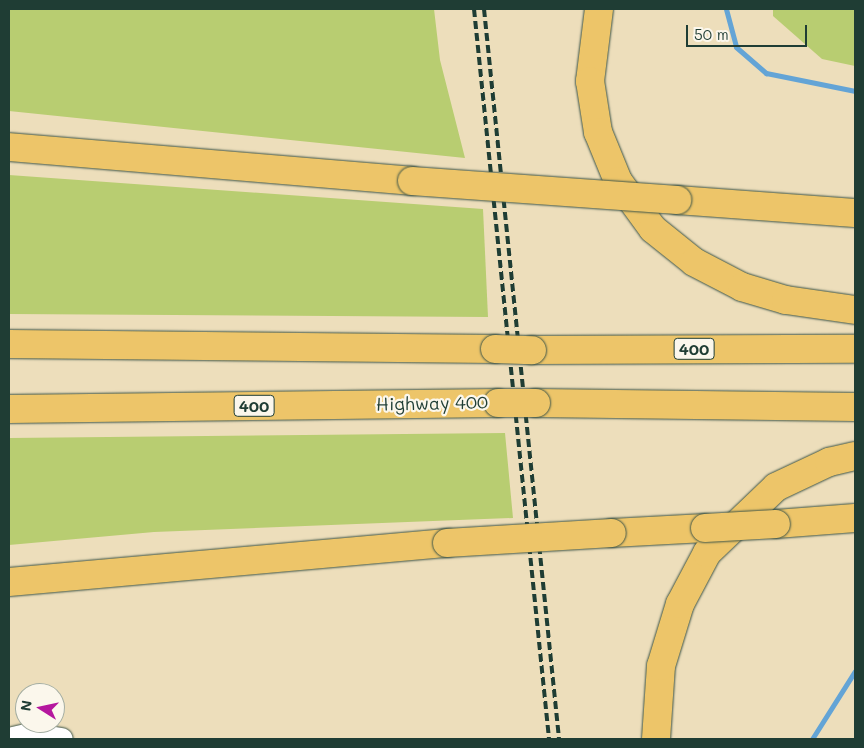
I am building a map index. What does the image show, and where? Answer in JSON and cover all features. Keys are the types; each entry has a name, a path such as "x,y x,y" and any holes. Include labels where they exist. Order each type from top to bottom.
{"highway":[{"path":"599,9 590,81 598,132 618,181 652,229 694,262 742,287 786,300 855,310"},
{"path":"9,147 412,181 855,213"},
{"name":"400","path":"9,344 532,350 855,350"},
{"name":"Highway 400","path":"9,409 498,403 855,407"},
{"path":"656,739 661,666 680,604 707,553 776,487 829,462 855,456"},
{"path":"9,582 105,570 447,543 855,518"},
{"path":"9,572 105,570"}],"lane":[{"path":"9,739 30,734 62,739"}],"green space":[{"path":"9,9 434,9 440,60 465,158 9,111"},
{"path":"773,9 855,9 855,66 822,59 773,16"},
{"path":"9,175 483,209 488,317 9,314"},
{"path":"505,433 513,518 154,532 9,545 9,438"}],"waterway":[{"path":"726,9 736,47 766,73 855,91"},
{"path":"812,739 855,671"}],"railway":[{"path":"474,9 549,739"},
{"path":"484,9 559,739"}]}
